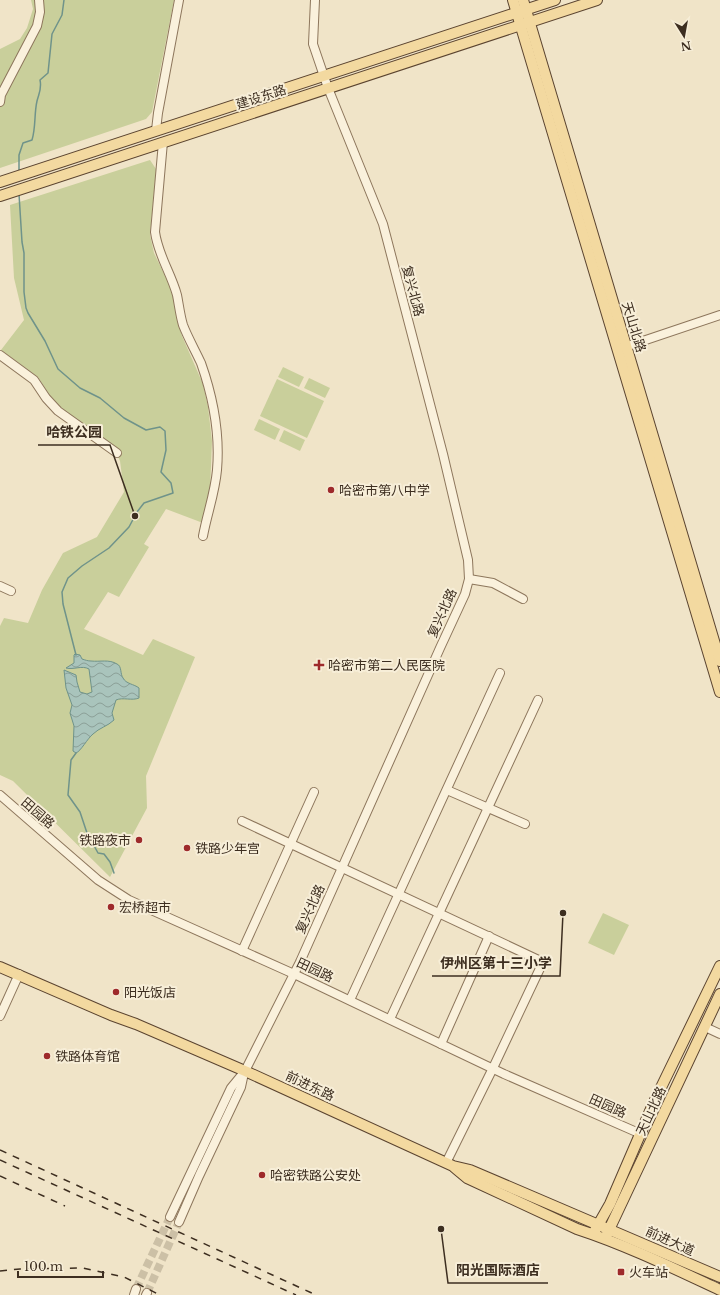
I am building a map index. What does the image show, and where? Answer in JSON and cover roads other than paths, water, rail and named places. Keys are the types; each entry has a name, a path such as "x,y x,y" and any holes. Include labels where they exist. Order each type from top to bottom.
{"main road":[{"path":"513,0 522,8 525,23 622,348 720,692"},
{"name":"建设东路","path":"0,182 116,143 323,77 522,8 555,0"},
{"name":"建设东路","path":"0,196 597,0"},
{"name":"天山北路","path":"622,348 720,661"},
{"name":"前进东路","path":"0,966 111,1015 136,1024 245,1071 450,1165 470,1170 609,1229"},
{"path":"593,1234 610,1204 654,1102 720,966"},
{"name":"天山北路","path":"604,1239 720,994"},
{"path":"450,1165 467,1178 576,1229 593,1234 680,1271 720,1290"},
{"name":"前进大道","path":"609,1229 720,1277"}],"street":[{"path":"0,102 1,95 37,26 40,12 39,0"},
{"path":"156,130 179,0"},
{"name":"复兴北路","path":"170,1217 231,1088 245,1071 294,974 440,648 454,620 465,594 469,579 468,560 443,454 383,224 323,77 313,44 315,0"},
{"path":"163,142 155,232 157,245 177,294 183,325 200,363 210,391 218,446 214,494 203,536"},
{"path":"622,348 720,315"},
{"path":"0,354 34,380 46,398 58,411 117,453"},
{"path":"469,579 493,583 523,599"},
{"path":"0,586 11,591"},
{"path":"350,1000 500,673"},
{"path":"390,1019 538,700"},
{"path":"447,790 524,824"},
{"path":"242,951 270,888 292,844 314,792"},
{"name":"田园路","path":"0,795 98,880 120,895 294,974 493,1068 641,1134"},
{"path":"242,821 543,962 493,1068 450,1165"},
{"path":"442,1044 489,936"},
{"path":"0,1016 19,974"},
{"path":"705,1027 720,1034"},
{"path":"179,1222 241,1087 245,1071"}],"water":[{"path":"75,654 80,655 82,659 86,660 114,662 120,666 124,680 139,688 139,698 116,700 112,713 114,720 95,732 76,753 73,751 74,726 70,713 72,705 66,688 64,670 76,675 80,692 87,694 92,692 89,669 84,667 66,668 74,663"}],"waterway":[{"path":"19,172 19,155 23,143 32,140 36,106 41,83 40,80 48,73 52,34 62,15 64,0"},
{"path":"19,194 24,253 24,292 28,313 45,341 58,369 80,388 100,398 124,418 146,430 160,427 165,431 166,450 161,472 171,483 173,493 144,503 129,527 109,548 82,566 68,578 62,592 63,604 76,655"},
{"path":"76,753 71,760 68,795 80,812 87,833 98,853 104,854 110,862 114,873"}],"tunnel":[{"path":"136,1289 170,1217"},
{"path":"147,1293 179,1222"}],"railway":[{"path":"0,1150 316,1295"},
{"path":"0,1160 296,1295"},
{"path":"0,1176 65,1206"},
{"path":"0,1271 20,1269 83,1268 124,1277 160,1295"}],"place":[{"name":"哈密市第八中学","path":"331,490"},
{"name":"哈铁公园","path":"135,516"},
{"name":"哈密市第二人民医院","path":"319,665"},
{"name":"铁路夜市","path":"139,840"},
{"name":"铁路少年宫","path":"187,848"},
{"name":"宏桥超市","path":"111,907"},
{"name":"伊州区第十三小学","path":"563,913"},
{"name":"阳光饭店","path":"116,992"},
{"name":"铁路体育馆","path":"47,1056"},
{"name":"哈密铁路公安处","path":"262,1175"},
{"name":"阳光国际酒店","path":"441,1229"},
{"name":"火车站","path":"621,1272"}]}
